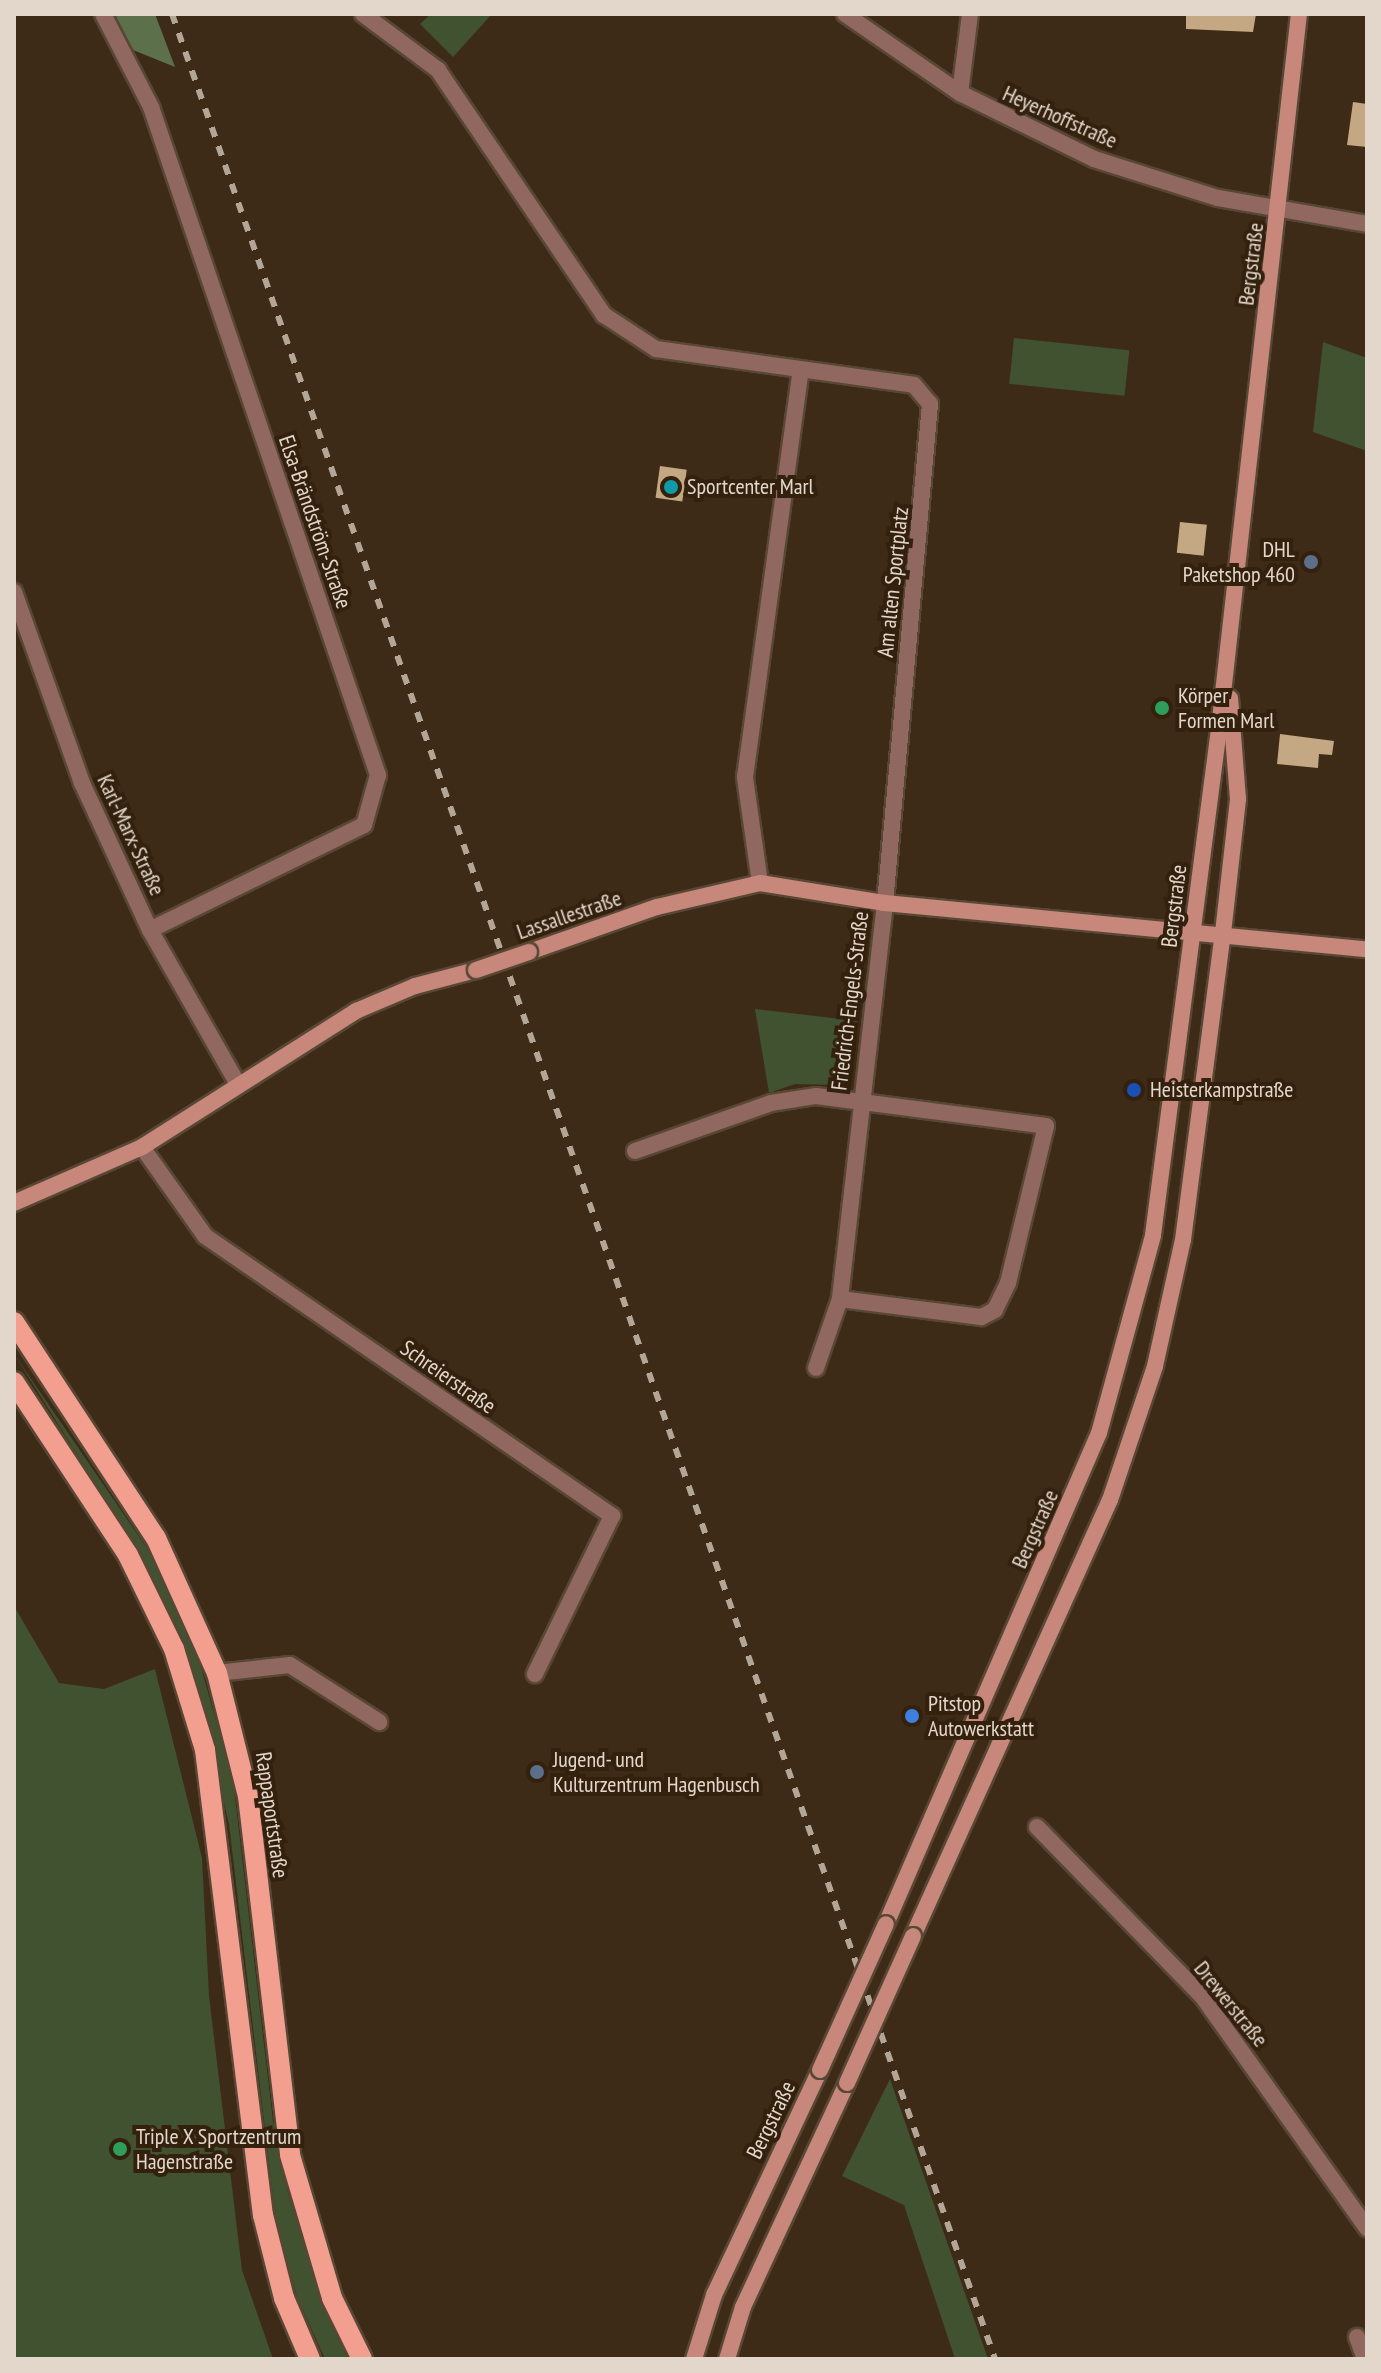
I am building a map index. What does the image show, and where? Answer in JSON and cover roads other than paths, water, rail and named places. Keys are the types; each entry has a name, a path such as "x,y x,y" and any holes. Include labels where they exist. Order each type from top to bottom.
{"main road":[{"name":"Bergstraße","path":"694,2359 714,2295 886,1924 1099,1433 1153,1235 1227,661 1280,211 1299,14"},
{"name":"Bergstraße","path":"727,2359 743,2307 847,2083 1132,1445 1183,1240 1223,933 1238,799 1227,661"},
{"name":"Lassallestraße","path":"14,1203 142,1147 356,1011 415,986 476,970 657,907 760,883 885,903 1193,929"},
{"path":"1193,929 1367,949"},
{"name":"Rappaportstraße","path":"14,1322 156,1538 217,1673 248,1796 290,2155 332,2298 362,2359"},
{"path":"14,1382 128,1555 174,1649 205,1750 263,2215 284,2298 310,2359"}],"street":[{"name":"Elsa-Brändström-Straße","path":"103,14 151,107 378,775 364,825 150,930"},
{"name":"Am alten Sportplatz","path":"363,14 438,70 604,315 656,349 914,385 930,404 888,841 885,903"},
{"name":"Heyerhoffstraße","path":"845,14 960,93 1094,159 1280,211 1367,224"},
{"path":"960,93 970,14"},
{"path":"760,883 745,777 801,370"},
{"name":"Karl-Marx-Straße","path":"14,592 82,783 150,930 238,1084"},
{"name":"Friedrich-Engels-Straße","path":"816,1368 840,1299 859,1104 885,903"},
{"name":"Friedrich-Engels-Straße","path":"635,1151 771,1103 816,1096 1046,1126 1008,1283 995,1310 981,1317 840,1299"},
{"name":"Schreierstraße","path":"142,1147 205,1236 612,1516 535,1674"},
{"path":"217,1673 290,1665 379,1722"},
{"name":"Drewerstraße","path":"1037,1827 1202,1996 1367,2228"},
{"path":"1357,2337 1365,2359"}],"railway":[{"path":"172,14 995,2359"}],"place":[{"name":"Sportcenter Marl","path":"671,487"},
{"name":"DHL Paketshop 460","path":"1311,562"},
{"name":"Körper Formen Marl","path":"1162,708"},
{"name":"Heisterkampstraße","path":"1134,1090"},
{"name":"Pitstop Autowerkstatt","path":"912,1716"},
{"name":"Jugend- und Kulturzentrum Hagenbusch","path":"537,1772"},
{"name":"Triple X Sportzentrum Hagenstraße","path":"120,2149"}]}
